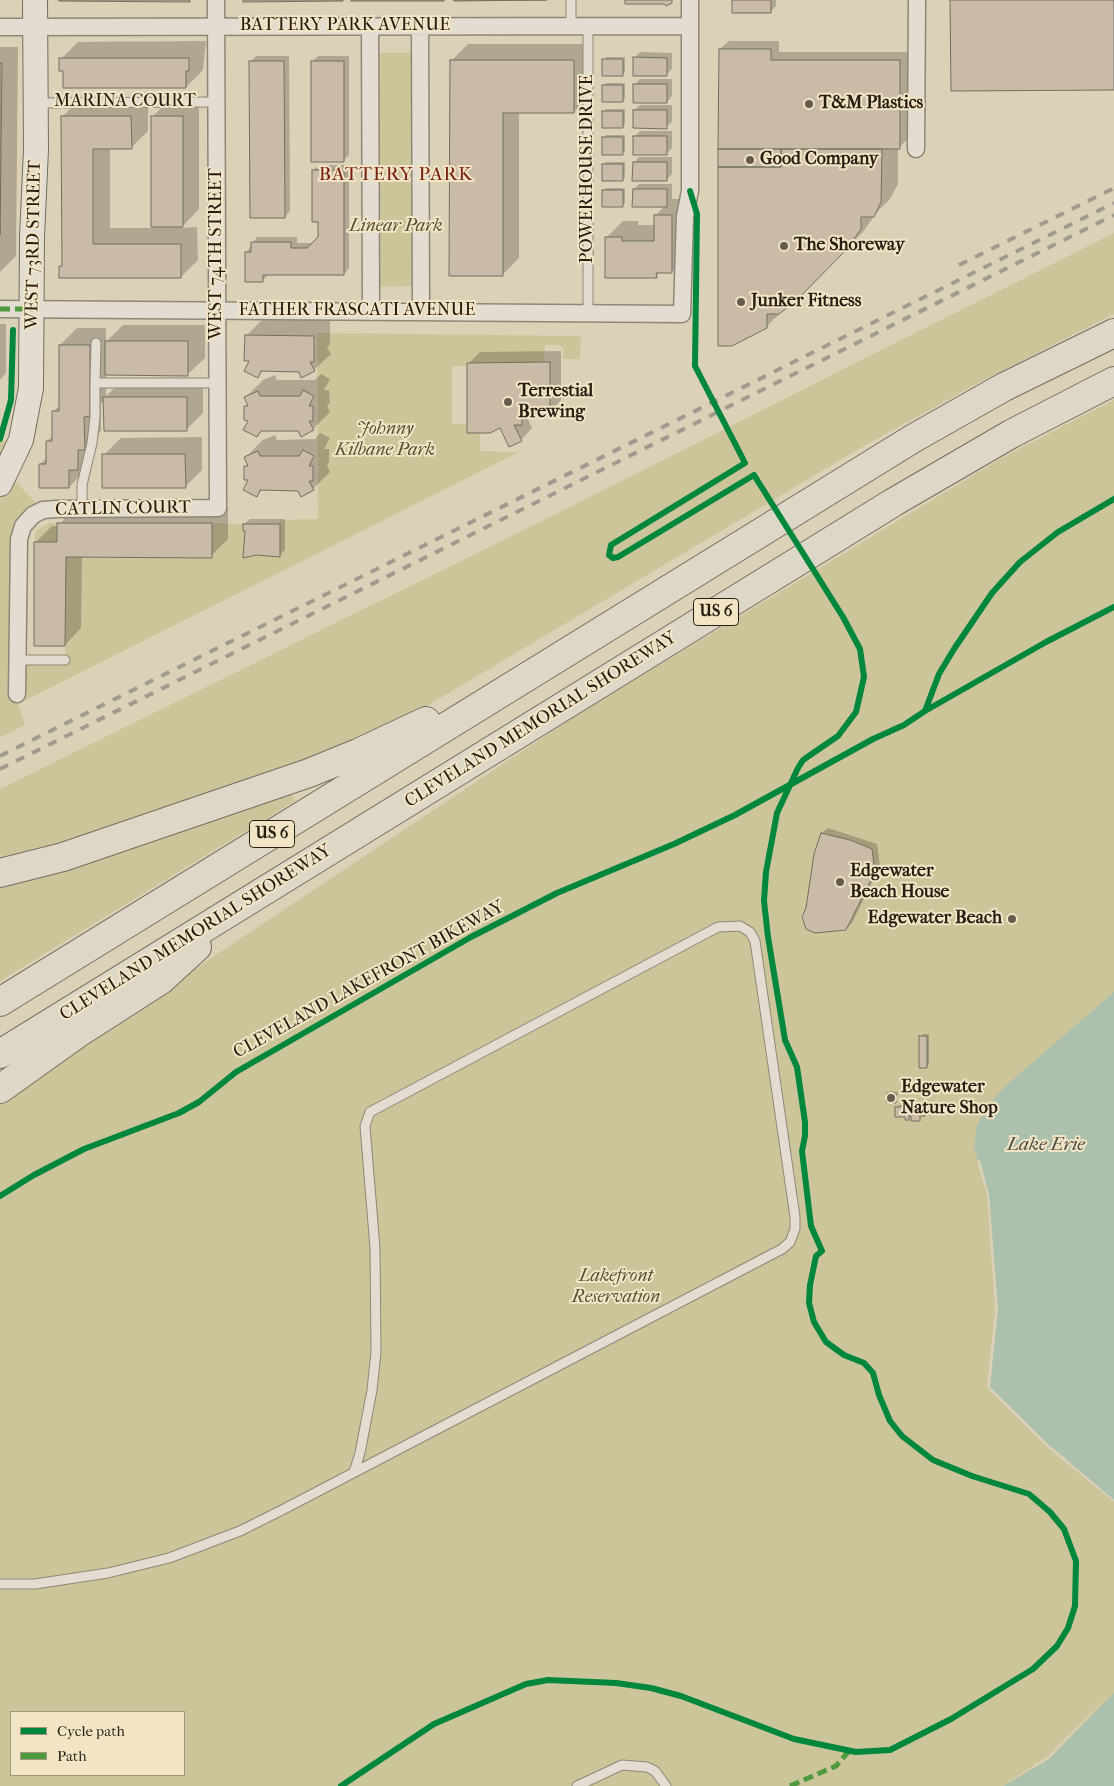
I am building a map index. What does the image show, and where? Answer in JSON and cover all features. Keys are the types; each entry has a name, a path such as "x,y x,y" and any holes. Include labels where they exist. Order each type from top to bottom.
{"highway":[{"name":"US 6","path":"0,1002 914,438 1004,387 1114,333"},
{"name":"CLEVELAND MEMORIAL SHOREWAY","path":"0,1054 887,506 1011,434 1114,382"},
{"path":"0,873 63,857 309,773 358,753 544,666"},
{"path":"0,1090 77,1034 161,980 244,904"}],"street":[{"name":"WEST 73RD STREET","path":"0,484 21,440 29,407 33,309 36,103 35,0"},
{"name":"WEST 74TH STREET","path":"216,0 218,508"},
{"path":"689,26 690,0"},
{"path":"916,149 917,0"},
{"path":"370,26 371,312"},
{"path":"420,26 421,312"},
{"name":"BATTERY PARK AVENUE","path":"0,27 689,26"},
{"name":"FATHER FRASCATI AVENUE","path":"0,309 682,314 685,216 690,191 689,26"},
{"name":"CATLIN COURT","path":"17,694 19,539 24,526 33,515 43,510 82,508 218,508"}],"lane":[{"path":"571,0 571,26"},
{"name":"POWERHOUSE DRIVE","path":"588,26 588,313"},
{"name":"MARINA COURT","path":"36,103 215,102"},
{"path":"82,508 82,485 92,443 96,343"},
{"path":"95,383 217,383"},
{"path":"18,660 65,660"},
{"path":"0,1584 35,1584 74,1579 169,1558 240,1531 354,1472 774,1254 790,1242 795,1229 795,1217 755,942 750,932 740,926 718,927 370,1112 365,1126 375,1248 376,1352 372,1390 360,1453 354,1472"},
{"path":"576,1786 622,1765 634,1765 655,1772 666,1786"}],"green space":[{"name":"Linear Park","path":"370,53 420,53 421,286 371,287"},
{"path":"1114,233 1114,314 978,383 864,446 425,707 289,789 295,801 0,981 0,789 556,514"},
{"name":"Johnny Kilbane Park","path":"317,333 581,336 580,359 563,359 564,349 559,345 545,345 544,362 468,363 467,366 452,366 452,424 467,424 467,433 480,433 480,451 519,452 18,704 25,725 0,737 0,441 21,440 7,473 43,510 28,521 18,660 65,660 66,557 211,558 212,523 243,524 243,531 245,531 243,558 256,555 280,557 280,520 318,519"},
{"name":"Lakefront Reservation","path":"1114,400 1114,1771 1083,1786 0,1786 0,1102 82,1044 575,716 1005,456"},
{"path":"49,523 57,523 57,542 34,542 36,531"}],"water":[{"name":"Lake Erie","path":"1114,992 1114,1500 1049,1445 989,1387 998,1309 989,1195 974,1147 977,1125 988,1105 1009,1083"},
{"path":"1114,1693 1114,1786 1004,1786 1049,1759"}],"pier":[{"path":"980,1160 989,1195 998,1309 990,1387 1049,1445 1114,1500 1114,1502 1047,1447 987,1388 995,1309 987,1195 977,1161"},
{"path":"1114,1690 1049,1759 1001,1786 1047,1757"}],"building":[{"path":"190,0 190,2 59,1"},
{"path":"243,0 343,0 343,1 243,2"},
{"path":"444,0 444,1 351,1"},
{"path":"454,0 547,0 454,1"},
{"path":"625,0 672,0 672,3 666,6 664,4 625,4"},
{"path":"732,0 771,0 771,13 732,13"},
{"path":"950,0 1114,0 1114,90 951,91"},
{"name":"T&M Plastics","path":"719,49 771,49 771,60 900,60 900,149 718,149"},
{"path":"633,57 667,58 667,76 633,76"},
{"path":"59,58 189,58 189,71 186,71 186,88 63,88 63,71 59,71"},
{"path":"602,59 623,59 623,76 602,76"},
{"path":"450,60 574,60 574,113 503,113 503,276 449,276"},
{"path":"249,61 284,61 285,218 250,218"},
{"path":"311,61 344,61 344,162 311,162"},
{"path":"0,63 2,63 0,235"},
{"path":"633,84 667,84 667,103 633,103"},
{"path":"602,85 623,85 623,102 602,102"},
{"path":"633,110 667,110 667,129 633,128"},
{"path":"602,111 623,111 623,128 602,128"},
{"path":"61,116 131,116 132,149 93,149 93,244 181,244 181,278 59,278 59,266 62,266"},
{"path":"151,116 183,116 183,227 151,227"},
{"path":"633,136 667,136 667,155 633,155"},
{"path":"602,137 623,137 623,155 602,155"},
{"name":"Good Company","path":"718,149 781,149 781,167 718,167"},
{"name":"The Shoreway","path":"781,149 882,149 881,202 874,217 861,217 861,229 846,250 797,300 779,314 767,314 767,328 732,346 718,346 718,167 781,167"},
{"path":"633,162 667,162 667,181 632,181"},
{"path":"602,164 623,164 623,181 602,181"},
{"path":"312,170 344,170 344,275 263,275 263,282 245,282 245,252 251,252 251,242 291,242 291,248 307,248 318,237 318,222 312,222"},
{"path":"633,189 667,189 667,207 632,207"},
{"path":"602,190 623,190 623,207 602,207"},
{"path":"654,215 672,215 672,273 656,273 657,278 605,278 605,237 622,237 622,241 654,241"},
{"path":"245,335 314,336 314,362 310,362 315,371 301,378 299,372 261,371 258,378 244,371 249,361 244,361"},
{"path":"105,341 188,341 188,376 105,375"},
{"path":"59,345 90,345 90,416 84,417 85,450 78,450 78,470 69,470 69,488 39,488 39,464 46,464 46,441 52,441 52,411 59,411"},
{"name":"Terrestial Brewing","path":"550,362 550,413 522,414 522,425 514,425 522,441 509,447 500,428 490,433 467,433 467,363"},
{"path":"303,390 314,396 309,406 313,406 313,421 309,421 314,430 301,437 298,431 261,431 257,437 243,430 248,421 244,420 244,406 248,406 244,397 258,391 260,396 300,396"},
{"path":"103,397 187,397 187,431 104,431"},
{"path":"303,450 314,456 309,466 313,466 313,481 309,481 314,490 301,497 298,491 260,490 257,497 243,490 248,480 244,480 244,466 248,466 244,457 258,451 260,456 299,456"},
{"path":"102,454 185,454 186,488 102,488"},
{"path":"57,523 212,523 212,558 66,557 65,646 34,646 34,542 57,542"},
{"path":"243,524 280,524 280,557 256,555 243,558 245,531 243,531"},
{"name":"Edgewater Beach House","path":"821,833 850,840 872,849 875,872 846,930 815,933 806,929 802,917 806,908 814,854"},
{"path":"919,1036 927,1036 927,1068 919,1068"},
{"name":"Edgewater Nature Shop","path":"887,1093 896,1094 896,1103 886,1102"},
{"path":"895,1107 925,1107 925,1116 920,1116 920,1121 911,1121 911,1116 909,1116 909,1120 905,1120 905,1117 895,1117"}],"railway":[{"path":"959,265 1114,188"},
{"path":"0,756 1114,203"},
{"path":"0,769 1114,215"}],"marked path":[{"path":"0,309 33,309"},
{"path":"790,1786 836,1766 849,1751"}],"cycle path":[{"path":"341,1786 434,1724 526,1684 548,1680 616,1683 651,1688 681,1696 794,1739 856,1752 890,1750 951,1719 1033,1669 1057,1646 1068,1628 1075,1606 1076,1561 1064,1529 1050,1512 1029,1494 972,1476 933,1460 902,1436 890,1421 879,1395 873,1373 864,1363 844,1355 826,1342 814,1322 809,1303 810,1285 816,1256 822,1251 811,1226 802,1151 805,1122 797,1067 785,1040 764,901 766,872 777,813 803,760 838,736 856,712 864,677 860,649 843,617 754,475 618,557 613,558 609,555 611,545 745,463 695,366 697,214 690,191"},
{"path":"0,439 11,400 13,330"},
{"path":"925,711 939,674 992,593 1020,562 1058,532 1114,499"},
{"name":"CLEVELAND LAKEFRONT BIKEWAY","path":"0,1196 34,1175 84,1149 179,1113 199,1102 236,1072 471,937 557,893 674,844 735,815 873,739 904,725 1046,642 1114,607"}],"place":[{"name":"T&M Plastics","path":"809,104"},
{"name":"Good Company","path":"750,160"},
{"name":"The Shoreway","path":"784,246"},
{"name":"Junker Fitness","path":"741,302"},
{"name":"Terrestial Brewing","path":"508,402"},
{"name":"Edgewater Beach House","path":"840,882"},
{"name":"Edgewater Beach","path":"1012,919"},
{"name":"Edgewater Nature Shop","path":"891,1098"}],"district":[{"name":"BATTERY PARK","path":"396,175"}]}
